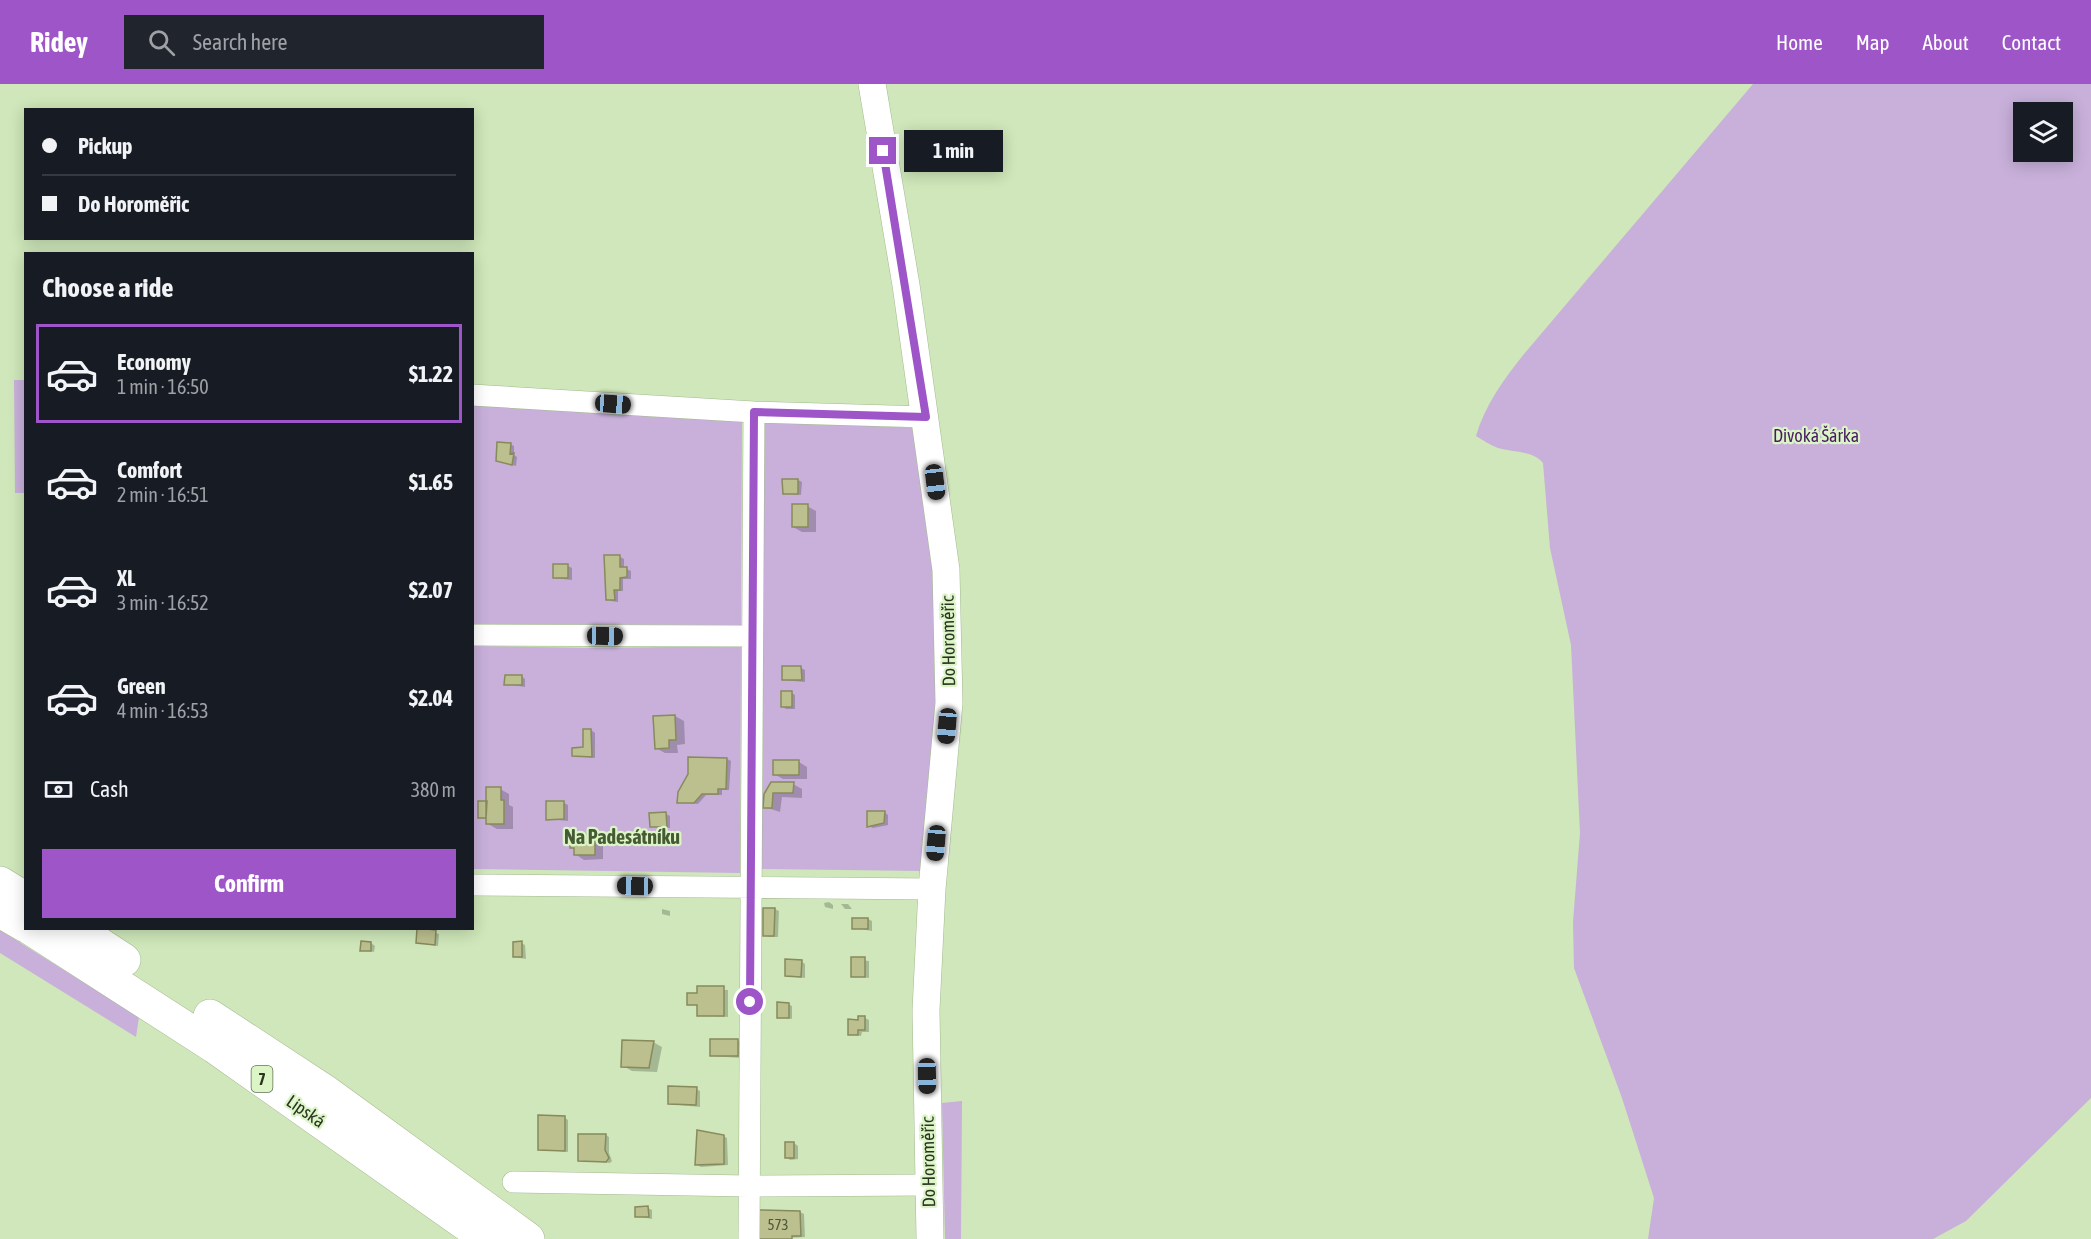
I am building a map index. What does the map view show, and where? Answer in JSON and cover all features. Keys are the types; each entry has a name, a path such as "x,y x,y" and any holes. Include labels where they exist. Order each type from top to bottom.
{"highway":[{"path":"0,883 24,898"},
{"path":"0,911 24,925"},
{"name":"Lipská","path":"33,930 215,1047 487,1239"},
{"name":"Lipská","path":"78,930 326,1092 528,1239"}],"street":[{"name":"Do Horoměřic","path":"872,84 926,417 946,570 949,703 932,889 926,1010 930,1239"},
{"path":"474,395 754,412 926,417"},
{"path":"749,1239 754,412"},
{"path":"474,635 751,636"},
{"path":"474,885 932,889"},
{"path":"513,1182 749,1186 928,1185"}],"green space":[{"name":"Divoká Šárka","path":"1753,84 2091,84 2091,1098 1966,1221 1933,1239 1648,1239 1654,1198 1622,1098 1574,968 1573,922 1580,833 1571,645 1550,548 1543,463 1534,456 1498,448 1476,436 1484,414 1509,373"},
{"path":"14,380 24,380 24,493 15,493"},
{"path":"474,404 742,419 741,625 474,624","holes":["604,555 620,555 620,567 627,567 627,577 620,578 614,590 614,600 606,600"]},
{"path":"764,421 919,428 936,573 939,708 922,871 761,869","holes":["792,504 808,505 808,527 792,527"]},
{"path":"474,646 594,648 741,646 740,873 474,869","holes":["675,715 676,739 669,740 669,748 655,749 653,716","688,757 727,758 726,789 718,789 718,794 702,794 677,802 678,792 688,774","570,835 595,835 595,855 574,855 574,848 570,848"]},
{"path":"0,930 139,1017 136,1037 0,953"},
{"path":"962,1101 961,1239 945,1239 942,1103"}],"building":[{"path":"497,442 511,443 510,454 514,453 512,465 496,461"},
{"path":"782,479 798,479 798,494 783,494"},
{"path":"792,504 808,504 808,527 792,527"},
{"path":"604,555 620,555 620,567 627,567 627,577 620,578 620,590 614,590 615,600 606,600"},
{"path":"553,564 568,564 568,578 553,578"},
{"path":"782,666 801,666 802,680 782,680"},
{"path":"505,675 522,675 522,685 504,685"},
{"path":"781,691 792,691 792,707 781,707"},
{"path":"675,715 676,740 669,740 669,748 655,749 653,716"},
{"path":"583,729 591,729 592,757 572,756 572,748 583,747"},
{"path":"688,757 727,758 726,789 718,789 718,794 702,794 694,803 677,803 678,792 688,774"},
{"path":"773,760 799,760 799,775 773,775"},
{"path":"771,782 794,782 793,793 773,793 772,808 763,808 764,794"},
{"path":"486,787 501,787 501,800 504,800 504,824 486,824"},
{"path":"478,801 487,801 486,818 478,818"},
{"path":"546,801 564,801 564,819 546,820"},
{"path":"867,811 885,811 884,823 867,827"},
{"path":"666,812 667,827 650,827 649,813"},
{"path":"595,834 595,855 574,855 574,848 570,848 570,835"},
{"path":"763,908 775,908 774,936 763,936"},
{"path":"852,918 868,918 868,929 852,929"},
{"path":"417,930 436,930 435,945 416,943"},
{"path":"361,941 371,942 371,951 360,951"},
{"path":"522,941 522,957 513,957 513,942"},
{"path":"851,957 865,957 865,977 851,977"},
{"path":"785,959 802,960 801,977 785,976"},
{"path":"697,986 724,986 724,1016 697,1016 697,1005 687,1005 687,993 697,993"},
{"path":"777,1002 789,1003 789,1018 777,1018"},
{"path":"858,1016 865,1016 865,1030 858,1030 858,1035 848,1035 848,1019 858,1020"},
{"path":"710,1039 738,1039 738,1056 710,1056"},
{"path":"622,1040 654,1041 649,1068 621,1067"},
{"path":"668,1086 697,1087 696,1105 668,1104"},
{"path":"538,1115 565,1116 565,1151 538,1150"},
{"path":"697,1130 724,1135 724,1164 695,1165"},
{"path":"578,1134 606,1134 605,1150 609,1158 606,1162 578,1161"},
{"path":"785,1142 794,1142 794,1158 785,1158"},
{"path":"648,1206 649,1217 635,1217 635,1207"},
{"path":"759,1210 800,1211 801,1236 792,1236 792,1239 759,1239"}],"district":[{"name":"Na Padesátníku","path":"622,836"}],"route":[{"path":"750,1002 754,412 926,417 883,151"}]}
